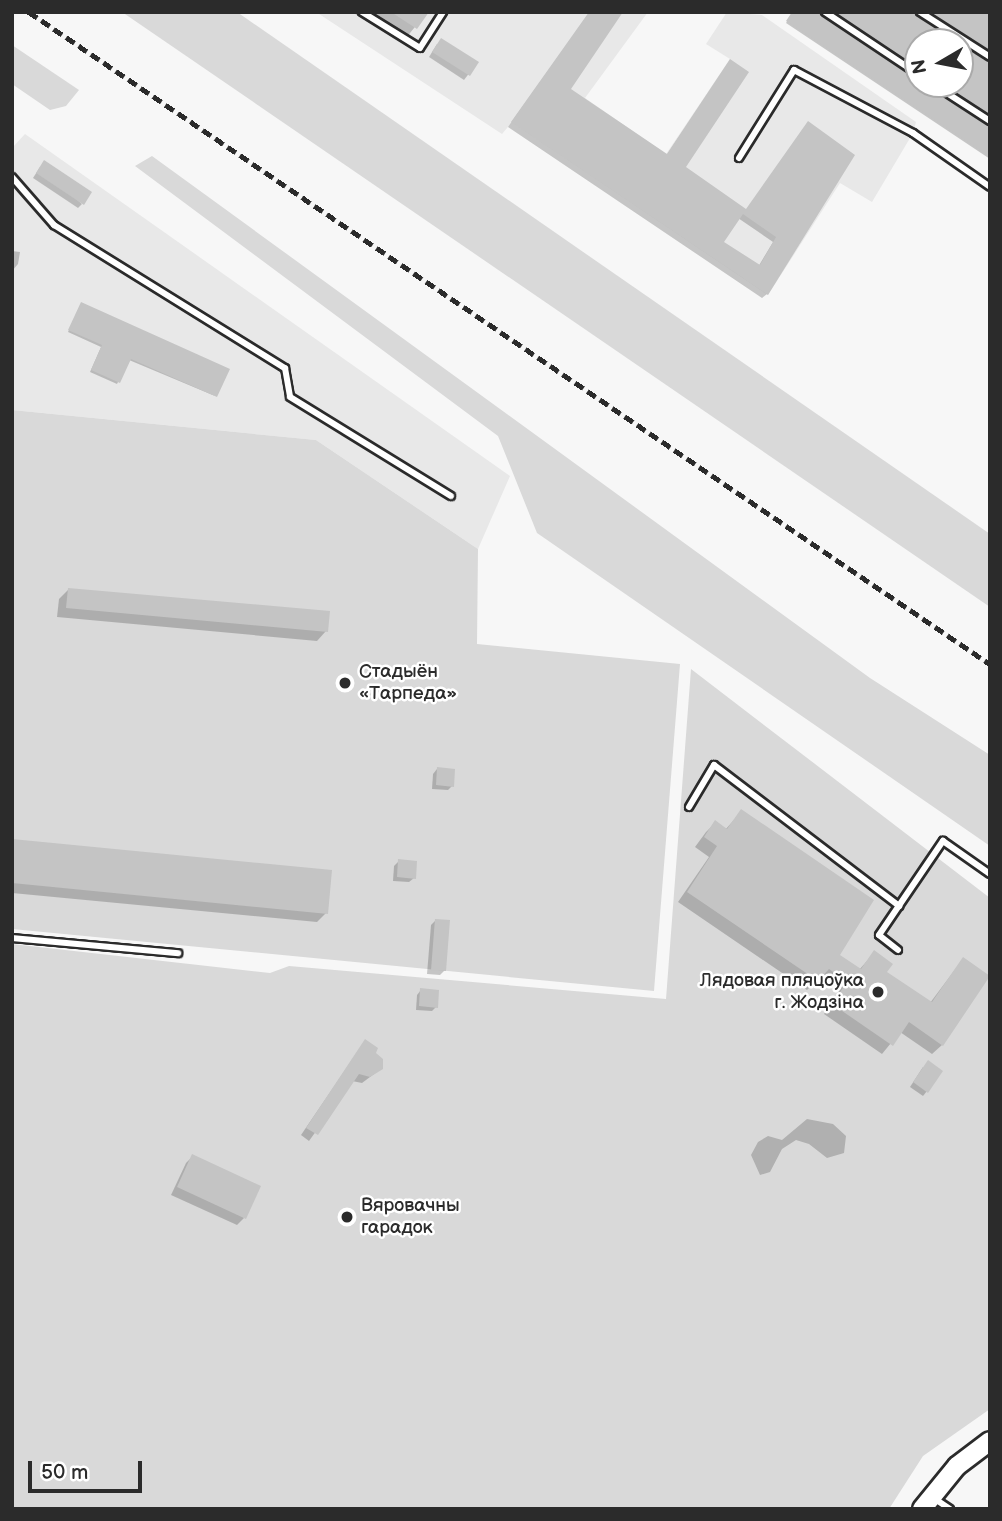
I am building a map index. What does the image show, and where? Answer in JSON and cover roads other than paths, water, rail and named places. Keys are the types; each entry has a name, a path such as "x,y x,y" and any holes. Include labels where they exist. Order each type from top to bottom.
{"main road":[{"path":"926,1502 957,1466 990,1441"}],"lane":[{"path":"362,12 420,48 443,12"},
{"path":"825,12 904,65"},
{"path":"920,12 990,57"},
{"path":"740,158 794,70 913,134 990,187"},
{"path":"955,98 990,121"},
{"path":"12,177 54,225 285,368 290,397 451,496"},
{"path":"689,807 714,765 899,906"},
{"path":"898,950 879,935 943,841 990,874"},
{"path":"12,938 178,953"},
{"path":"926,1502 950,1509"}],"railway":[{"path":"29,12 990,664"}],"place":[{"name":"Стадыён «Тарпеда»","path":"345,683"},
{"name":"Лядовая пляцоўка г. Жодзіна","path":"878,992"},
{"name":"Вяровачны гарадок","path":"347,1217"}]}
